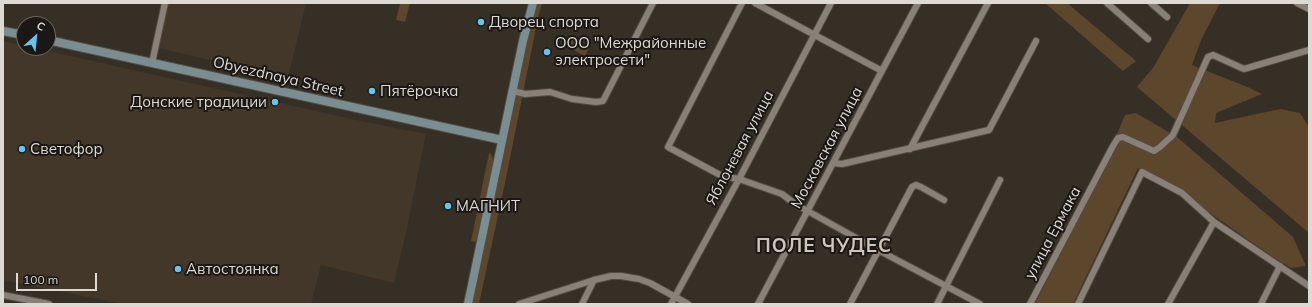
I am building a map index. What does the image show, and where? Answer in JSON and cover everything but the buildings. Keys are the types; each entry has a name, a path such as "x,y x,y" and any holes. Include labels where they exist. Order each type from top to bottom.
{"main road":[{"path":"468,304 532,3"},
{"path":"3,31 16,34"},
{"name":"Obyezdnaya Street","path":"56,42 502,140"}],"street":[{"path":"152,63 165,3"},
{"path":"513,91 525,94 550,92 572,99 596,102 603,101 653,3"},
{"path":"742,3 668,147 722,176 739,179 782,194 795,204 980,304"},
{"path":"755,3 882,71"},
{"name":"Яблоневая улица","path":"671,304 739,179 831,3"},
{"name":"Московская улица","path":"758,304 918,3"},
{"path":"910,149 988,3"},
{"path":"1107,3 1148,39"},
{"path":"1152,3 1167,17"},
{"path":"1297,3 1309,9"},
{"path":"834,163 842,164 989,130 1036,41"},
{"name":"улица Ермака","path":"1030,304 1118,138 1123,137 1154,151 1160,147 1173,135 1208,57 1213,54 1244,69 1309,50"},
{"path":"1078,304 1142,172 1182,193 1214,222 1309,286"},
{"path":"937,304 1000,180"},
{"path":"850,304 912,187 916,185 921,187 944,200"},
{"path":"1168,304 1214,222"},
{"path":"1261,304 1280,266"},
{"path":"519,304 611,276 634,278 650,283 688,304"},
{"path":"582,304 594,280"},
{"path":"3,295 49,304"}],"shaded area":[{"path":"169,3 306,3 288,78 158,48"},
{"path":"400,3 410,3 405,22 396,20"},
{"path":"534,3 542,3 479,304 472,304 509,130 521,62"},
{"path":"1045,3 1067,3 1136,61 1123,71"},
{"path":"1190,3 1220,3 1201,40 1192,65 1262,94 1216,113 1215,123 1280,109 1300,113 1309,127 1309,233 1137,87 1153,68"},
{"path":"570,39 589,48 585,56 566,46"},
{"path":"3,41 16,44 16,56 56,56 56,53 361,121 426,134 406,233 394,283 321,265 311,304 123,304 3,280"},
{"path":"1136,113 1177,137 1293,237 1306,266 1291,268 1177,190 1138,168 1073,304 1035,304 1099,176 1125,115"},
{"path":"489,153 492,155 493,160 491,177 479,240 475,242 471,241"}],"place":[{"name":"Дворец спорта","path":"481,22"},
{"name":"ООО \"Межрайонные электросети\"","path":"547,52"},
{"name":"Пятёрочка","path":"372,91"},
{"name":"Донские традиции","path":"275,102"},
{"name":"Светофор","path":"22,149"},
{"name":"МАГНИТ","path":"448,206"},
{"name":"Автостоянка","path":"178,269"}],"district":[{"name":"ПОЛЕ ЧУДЕС","path":"824,246"}]}
